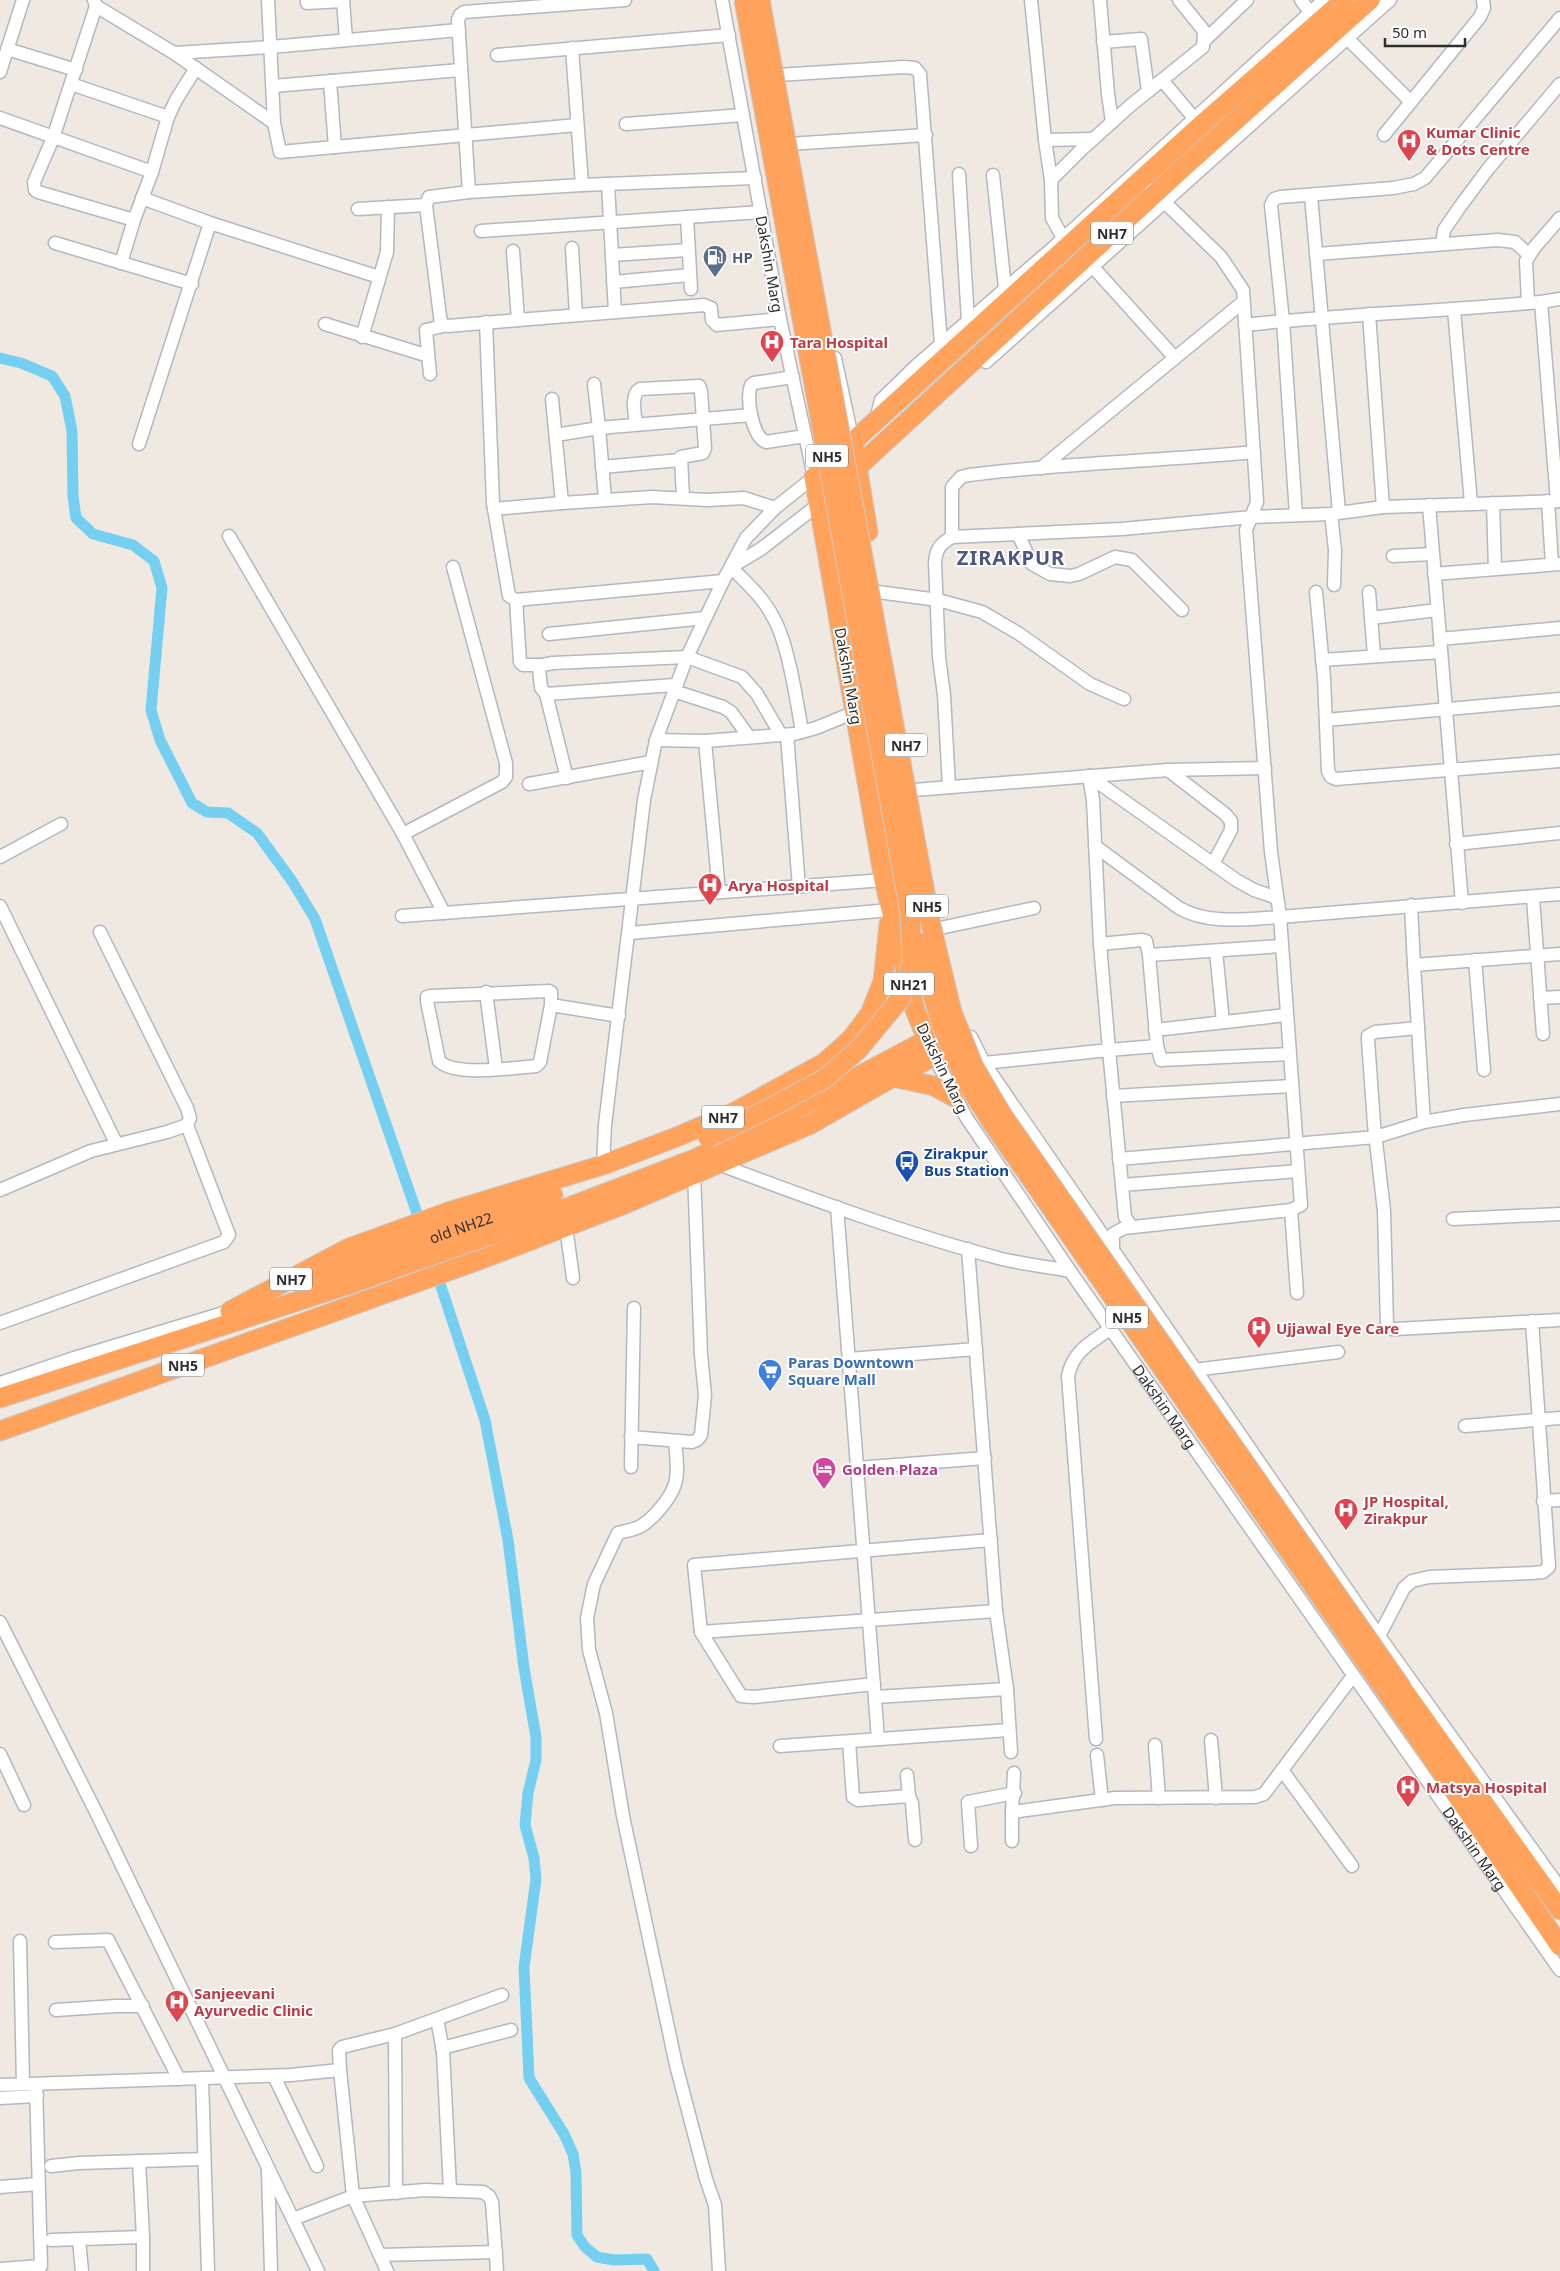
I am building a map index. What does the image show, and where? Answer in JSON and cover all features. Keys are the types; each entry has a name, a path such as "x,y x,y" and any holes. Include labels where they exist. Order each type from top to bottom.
{"highway":[{"name":"NH5","path":"744,0 910,913"},
{"name":"Dakshin Marg","path":"760,0 931,925 952,1012 974,1067 1003,1116 1397,1693 1560,1946"},
{"name":"NH7","path":"814,476 1142,179 1314,17 1344,0"},
{"name":"NH7","path":"819,504 863,462 1160,197 1370,0"},
{"name":"NH7","path":"853,442 863,462 878,592 940,928 967,1028"},
{"name":"Dakshin Marg","path":"814,476 890,910 916,1010 931,1048"},
{"name":"NH7","path":"225,1319 359,1262 454,1229 603,1165 733,1113 824,1062 844,1045 870,1014 883,981 890,910"},
{"name":"old NH22","path":"454,1229 608,1177 708,1138 824,1079 858,1050 901,998 912,963 910,913"},
{"name":"Dakshin Marg","path":"910,913 933,995 964,1077 993,1124 1397,1693 1560,1910"},
{"path":"893,1077 931,1048 967,1028"},
{"name":"NH5","path":"0,1398 225,1319 359,1262 454,1229 561,1210 697,1158 797,1109 931,1048"},
{"name":"NH5","path":"0,1431 470,1263 620,1206 811,1124 893,1077"},
{"path":"893,1077 934,1086 954,1097"}],"street":[{"path":"0,72 23,0"},
{"path":"268,0 274,123 280,152 577,125"},
{"path":"307,0 307,3 343,0 346,40"},
{"path":"469,192 460,70 458,20 460,15 464,12 525,4 625,0"},
{"name":"Dakshin Marg","path":"722,0 780,319 814,476"},
{"path":"764,0 789,144 853,442"},
{"path":"1031,0 1045,140 1051,180 1052,218 1063,238"},
{"path":"1100,0 1112,122"},
{"path":"1179,0 1200,24 1206,39"},
{"path":"1051,180 1112,122 1199,52 1206,39 1247,0"},
{"path":"1301,0 1314,17"},
{"path":"876,420 881,400 1194,118 1314,17 1324,0"},
{"path":"863,462 889,449 1092,266 1160,197 1390,0"},
{"path":"1384,135 1480,16 1484,8 1482,0"},
{"path":"134,220 35,190 34,182 53,138 76,70 95,3 174,53 274,123"},
{"path":"1296,515 1283,321 1271,205 1274,199 1393,188 1414,184 1425,178 1560,18"},
{"path":"174,53 271,47 459,30"},
{"path":"497,55 728,35"},
{"path":"1347,38 1411,102"},
{"path":"1103,42 1141,39 1148,92"},
{"path":"572,48 582,185"},
{"path":"7,49 76,70"},
{"path":"121,263 134,220 152,172 168,117 196,68"},
{"path":"778,75 915,68 920,74 942,344"},
{"path":"273,86 460,70"},
{"path":"1162,80 1194,118"},
{"path":"330,81 335,146"},
{"path":"71,84 168,117"},
{"path":"1442,244 1444,230 1454,214 1488,169 1560,84"},
{"path":"626,124 743,115"},
{"path":"0,118 152,172"},
{"path":"789,144 926,135"},
{"path":"1045,140 1093,139"},
{"path":"959,174 968,321"},
{"path":"993,175 1005,288"},
{"path":"443,326 439,320 426,205 429,197 469,192 582,185 755,178"},
{"path":"1113,1252 1113,1234 1116,1231 1131,1226 1291,1210 1301,1205 1280,917 1271,852 1246,530 1257,502 1243,290 1221,257 1142,179"},
{"path":"608,184 615,312"},
{"path":"1310,196 1323,319 1335,513 1334,585"},
{"path":"142,198 210,223 379,277"},
{"path":"358,209 426,205"},
{"path":"362,337 387,246 388,207"},
{"path":"481,231 761,212"},
{"path":"687,217 691,289"},
{"path":"1528,303 1525,267 1529,255 1560,218"},
{"path":"139,444 192,284 210,223"},
{"path":"1317,254 1507,241 1521,246 1529,255"},
{"path":"55,242 192,284"},
{"path":"572,248 576,316"},
{"path":"612,255 688,250"},
{"path":"513,252 518,320"},
{"path":"1092,266 1175,358"},
{"path":"613,282 690,275"},
{"path":"1245,326 1283,321 1454,310 1560,300"},
{"path":"1041,468 1244,302"},
{"path":"1434,574 1556,564 1555,501 1541,302"},
{"path":"430,374 426,330 443,326 704,304 710,308 712,320 717,326 780,319"},
{"path":"1454,310 1471,503"},
{"path":"1369,314 1383,507"},
{"path":"486,322 494,509 509,596 516,600 722,581"},
{"path":"325,324 415,354 428,353"},
{"path":"1547,367 1560,366"},
{"path":"793,377 751,385 751,415 757,436 766,442 805,436"},
{"path":"594,384 606,499"},
{"path":"636,424 634,397 636,391 640,389 699,386 704,419 705,448 703,452 681,457 683,498"},
{"path":"552,399 562,503"},
{"path":"556,435 636,424 751,415"},
{"path":"952,537 952,488 961,477 988,472 1081,463 1120,463 1254,452"},
{"path":"602,467 680,460"},
{"path":"603,1165 605,1125 630,933 644,800 656,740 687,657 722,581 746,538 775,508 814,476"},
{"path":"494,509 606,499 683,498 744,498 775,508"},
{"path":"949,787 944,695 939,657 936,552 942,543 952,537 1122,529 1252,517 1335,513 1383,507 1555,501"},
{"path":"1493,502 1495,568"},
{"path":"731,567 761,549 819,504"},
{"path":"1428,505 1462,903"},
{"path":"1018,534 1032,564 1050,574 1070,576 1079,574 1116,557 1132,560 1182,610"},
{"path":"229,536 404,834 444,913"},
{"path":"1393,556 1432,554"},
{"path":"404,834 502,782 506,777 506,763 453,567"},
{"path":"731,567 758,595 778,624 802,732"},
{"path":"878,592 938,600 982,612 994,618 1090,684 1124,699"},
{"path":"1316,592 1328,771 1331,777 1336,779 1560,761"},
{"path":"1369,592 1374,655"},
{"path":"516,600 520,662 523,665 687,657 742,677 754,690 784,735 799,887"},
{"path":"1372,618 1437,610"},
{"path":"549,634 705,618"},
{"path":"1322,660 1374,655 1560,628"},
{"path":"542,665 539,668 541,688 546,694 567,778"},
{"path":"546,694 675,688 731,712 750,737"},
{"path":"1326,720 1560,699"},
{"path":"656,740 705,741 784,735 802,732 855,712"},
{"path":"705,741 719,892"},
{"path":"529,784 652,762"},
{"path":"914,790 1168,770 1265,768"},
{"path":"1168,770 1225,814 1232,822 1231,830 1213,864"},
{"path":"1089,776 1244,885 1277,898"},
{"path":"1089,776 1100,944 1113,1096 1125,1217 1131,1226"},
{"path":"0,856 61,824"},
{"path":"1456,844 1560,833"},
{"path":"1095,846 1191,914 1206,918 1280,917 1411,905 1533,898 1560,894"},
{"path":"402,916 884,880"},
{"path":"1533,898 1543,1034"},
{"path":"1411,905 1424,1122"},
{"path":"0,906 116,1143"},
{"path":"940,928 1034,908"},
{"path":"630,933 890,910"},
{"path":"0,1323 228,1239 227,1230 187,1125 190,1118 187,1108 100,932"},
{"path":"1100,944 1142,940 1148,945 1158,1057 1161,1060 1289,1054"},
{"path":"1149,955 1282,946"},
{"path":"1216,951 1223,1022"},
{"path":"1414,965 1560,954"},
{"path":"1476,960 1484,1070"},
{"path":"549,991 551,992 551,1005 540,1062 536,1066 465,1070 446,1067 438,1062 427,997 440,994 549,991"},
{"path":"486,992 496,1068"},
{"path":"1540,998 1560,997"},
{"path":"551,1005 619,1016"},
{"path":"1155,1030 1286,1015"},
{"name":"NH5","path":"967,1028 984,1063 1194,1370 1379,1636 1560,1888"},
{"path":"1418,1028 1375,1032 1368,1036 1384,1211 1387,1325 1396,1329 1560,1320"},
{"path":"984,1063 1157,1046"},
{"name":"Dakshin Marg","path":"931,1048 954,1097 966,1117 1070,1271 1560,1970"},
{"path":"1113,1096 1291,1086"},
{"path":"1119,1159 1376,1137 1424,1122 1488,1112 1560,1104"},
{"path":"0,1190 69,1160 116,1143 167,1132 187,1125"},
{"path":"718,1164 797,1195 968,1249 1004,1259 1070,1271"},
{"path":"1122,1185 1298,1171"},
{"path":"631,1437 692,1442 698,1440 701,1435 706,1396 701,1355 694,1173"},
{"path":"837,1207 878,1740"},
{"path":"1291,1210 1297,1292"},
{"path":"1453,1219 1560,1214"},
{"path":"566,1227 573,1278"},
{"path":"968,1249 996,1611 1007,1689 1010,1752"},
{"path":"631,1467 634,1308"},
{"path":"0,1383 74,1358 225,1319"},
{"path":"1379,1636 1404,1588 1412,1581 1429,1578 1543,1572 1549,1567 1532,1321"},
{"path":"1096,1739 1068,1376 1071,1363 1078,1352 1110,1329"},
{"path":"849,1359 976,1349"},
{"path":"1194,1370 1338,1352"},
{"path":"1465,1426 1560,1418"},
{"path":"675,1441 676,1474 675,1484 670,1493 652,1517 641,1526 618,1533 594,1584 587,1618 588,1650 606,1713 623,1816 676,2065 706,2179 715,2205 719,2271"},
{"path":"857,1468 985,1458"},
{"path":"1543,1501 1560,1500"},
{"path":"1273,1562 1308,1534"},
{"path":"874,1684 754,1697 741,1696 701,1632 694,1565 991,1540"},
{"path":"701,1632 996,1611"},
{"path":"0,1622 97,1814 318,2271"},
{"path":"1012,1812 1102,1800 1255,1798 1264,1794 1353,1676"},
{"path":"875,1697 1007,1689"},
{"path":"780,1746 1009,1730"},
{"path":"1211,1740 1216,1798"},
{"path":"849,1742 853,1797 858,1800 909,1796"},
{"path":"1155,1745 1159,1798"},
{"path":"0,1754 24,1804"},
{"path":"1097,1755 1102,1800"},
{"path":"1282,1770 1352,1866"},
{"path":"1012,1841 1012,1812 1015,1793 1014,1773"},
{"path":"907,1776 909,1796 912,1803 915,1840"},
{"path":"971,1846 968,1802 1015,1793"},
{"path":"55,1942 108,1940 179,2079"},
{"path":"20,1941 22,2084"},
{"path":"387,2271 353,2196 338,2056 339,2050 342,2047 395,2034 502,1996"},
{"path":"56,2010 143,2006"},
{"path":"437,2019 442,2048 450,2190"},
{"path":"442,2048 511,2030"},
{"path":"395,2034 396,2193"},
{"path":"0,2098 179,2079 274,2076 340,2070"},
{"path":"274,2076 317,2166"},
{"path":"202,2079 208,2271"},
{"path":"0,2085 22,2084 36,2093"},
{"path":"0,2269 41,2266 36,2093"},
{"path":"50,2166 204,2159"},
{"path":"139,2161 143,2271"},
{"path":"268,2167 271,2271"},
{"path":"0,2187 38,2184"},
{"path":"293,2219 353,2196 450,2190 483,2192 489,2196 492,2202 497,2271"},
{"path":"50,2240 143,2237"},
{"path":"79,2240 82,2271"},
{"path":"380,2255 496,2252"}],"waterway":[{"path":"0,358 21,363 52,376 65,396 72,431 73,496 76,518 93,534 133,545 154,561 162,588 151,710 160,740 192,803 207,812 228,813 257,833 292,881 315,919 422,1228"},
{"path":"429,1250 485,1420 508,1540 524,1668 536,1737 536,1760 528,1793 525,1825 534,1858 536,1879 524,1967 529,2078 564,2134 573,2154 576,2173 577,2235 585,2247 597,2257 614,2260 647,2259 654,2271"}],"place":[{"name":"Kumar Clinic & Dots Centre","path":"1409,162"},
{"name":"HP","path":"715,278"},
{"name":"Tara Hospital","path":"772,363"},
{"name":"Arya Hospital","path":"710,906"},
{"name":"Zirakpur Bus Station","path":"907,1183"},
{"name":"Ujjawal Eye Care","path":"1259,1349"},
{"name":"Paras Downtown Square Mall","path":"770,1392"},
{"name":"Golden Plaza","path":"824,1490"},
{"name":"JP Hospital, Zirakpur","path":"1346,1531"},
{"name":"Matsya Hospital","path":"1408,1808"},
{"name":"Sanjeevani Ayurvedic Clinic","path":"177,2023"}],"district":[{"name":"ZIRAKPUR","path":"1011,557"}]}
